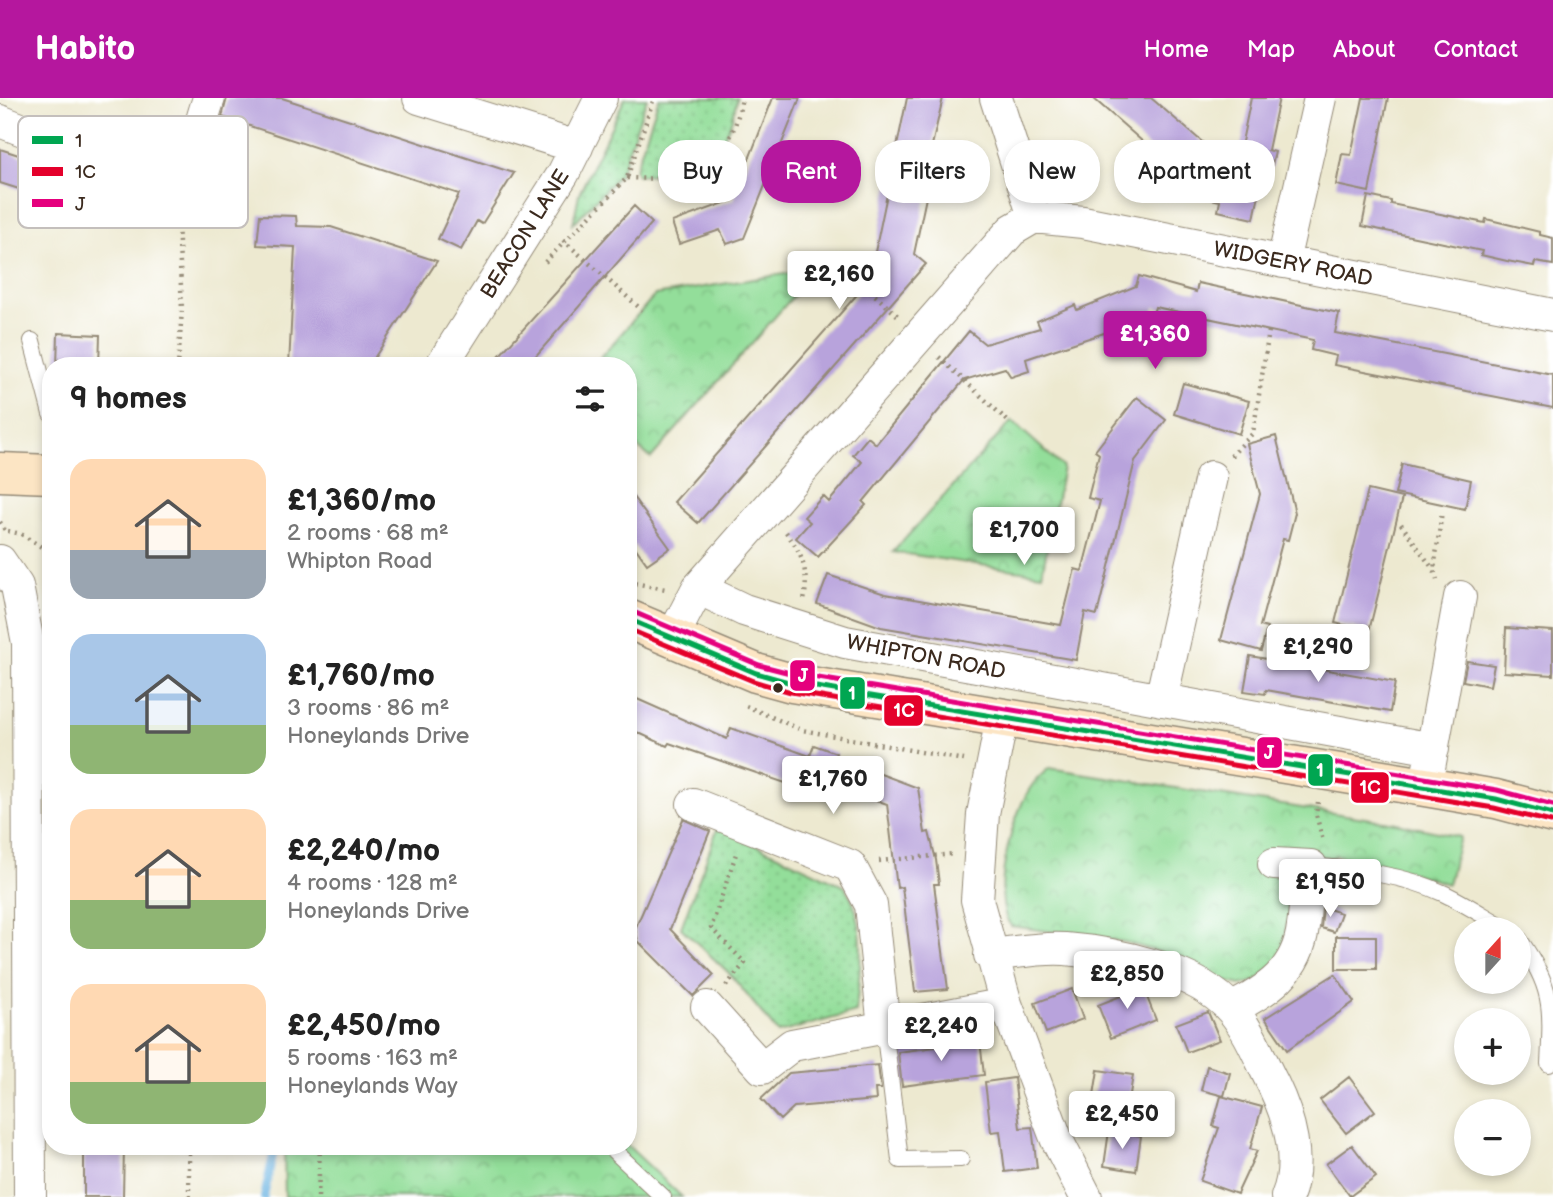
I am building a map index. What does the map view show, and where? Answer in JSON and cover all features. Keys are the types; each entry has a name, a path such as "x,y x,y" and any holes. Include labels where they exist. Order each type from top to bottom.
{"main road":[{"path":"0,472 42,474"},
{"path":"637,622 756,673 792,683 1496,799 1553,814"}],"street":[{"path":"203,116 209,98"},
{"path":"419,98 577,147"},
{"name":"BEACON LANE","path":"446,357 522,242 577,147 601,98"},
{"path":"673,636 698,587 1012,230 1034,216 996,98"},
{"path":"1283,262 1320,98"},
{"path":"0,121 18,128"},
{"name":"WIDGERY ROAD","path":"1034,216 1083,222 1553,315"},
{"path":"1161,700 1211,477"},
{"path":"0,561 17,586 39,645 30,1197"},
{"name":"WHIPTON ROAD","path":"698,587 744,610 845,642 1433,749"},
{"path":"1425,787 1460,597"},
{"path":"1002,718 979,851 977,900 990,955 1006,1004 1056,1138 1086,1197"},
{"path":"693,804 850,866 871,905 884,1027"},
{"path":"1231,1009 1267,991 1296,953 1303,930 1311,866 1274,864"},
{"path":"990,955 1063,949 1124,958 1161,968 1216,995 1231,1009 1250,1036 1285,1114 1292,1141 1293,1183 1287,1197"},
{"path":"707,1007 762,1068 793,1045 1006,1004"}],"lane":[{"path":"32,341 42,380"},
{"path":"1311,866 1365,871 1402,878 1444,893 1486,917"},
{"path":"1531,955 1539,966 1552,1001 1549,1065"},
{"path":"884,1027 900,1160 961,1159"},
{"path":"618,1155 663,1197"}],"path":[{"path":"537,271 563,240 627,178 654,98"},
{"path":"627,178 676,178 706,165 729,140 741,98"},
{"path":"177,228 182,309 178,357"},
{"path":"563,240 642,310"},
{"path":"807,275 830,255 920,335 1010,424"},
{"path":"1211,477 1253,433 1269,331"},
{"path":"1434,570 1442,511"},
{"path":"765,512 785,531 801,552 808,579 796,628"},
{"path":"0,522 2,530 21,534 42,547"},
{"path":"1401,524 1434,570 1438,584 1460,597"},
{"path":"1311,866 1324,844 1316,814 1323,770"},
{"path":"707,1007 745,963 712,928 747,824"},
{"path":"850,866 979,851"},
{"path":"189,1155 189,1197"},
{"path":"318,1197 320,1155"}],"green space":[{"path":"625,98 647,98 620,174 573,224 579,194"},
{"path":"659,98 737,98 732,119 722,140 658,140 658,174 637,175 635,170"},
{"path":"803,271 810,277 651,458 637,446 637,357 601,357 655,295"},
{"path":"1012,421 1063,467 1042,574 893,552"},
{"path":"1049,768 1396,823 1460,837 1448,884 1393,867 1335,855 1300,898 1286,924 1283,956 1257,981 1241,985 1224,981 1192,962 1125,942 1011,926 1002,896 1011,833 1025,796"},
{"path":"718,827 844,886 852,901 860,931 856,1012 778,1033 729,973 681,928"},
{"path":"637,1154 682,1197 285,1197 284,1155"}],"building":[{"path":"227,98 282,98 514,173 482,224 477,221 461,250 438,239 459,194 248,125 248,116 222,116"},
{"path":"773,98 800,98 783,140 761,140 761,196 744,238 727,244 720,230 679,244 672,222 725,203 747,203 747,164"},
{"path":"907,98 943,98 933,140 898,140"},
{"path":"1093,98 1151,98 1200,140 1141,140"},
{"path":"1251,98 1279,98 1270,140 1242,140"},
{"path":"1363,98 1388,98 1369,192 1336,185 1342,154 1351,155"},
{"path":"0,149 18,155 18,189 0,183"},
{"path":"1368,196 1391,201 1391,204 1485,223 1486,219 1540,232 1540,235 1553,238 1553,265 1535,262 1534,266 1507,261 1481,255 1482,251 1362,226"},
{"path":"885,203 925,203 914,254 926,264 698,523 674,502 869,281"},
{"path":"1220,203 1257,203 1254,219 1218,211"},
{"path":"634,206 652,223 535,357 498,357"},
{"path":"260,215 296,216 297,226 331,227 437,261 375,357 289,357 295,247 257,245"},
{"path":"1139,276 1196,292 1198,283 1339,313 1335,333 1553,375 1553,408 1334,365 1336,356 1311,350 1313,340 1155,307 1152,317 1026,359 1029,371 1011,377 1005,368 964,380 863,502 866,505 818,557 796,538 810,522 804,517 823,496 829,502 862,462 853,455 868,437 876,444 969,331 985,344 1040,328 1037,321 1075,305 1077,310 1136,286"},
{"path":"58,333 100,335 99,357 57,357"},
{"path":"1183,383 1249,401 1239,434 1174,414"},
{"path":"1137,397 1166,420 1135,461 1097,615 1085,612 1076,660 881,627 817,604 828,575 885,594 1061,625 1075,569 1082,571 1100,501 1088,498 1099,454 1095,451"},
{"path":"1276,436 1295,513 1288,540 1283,539 1260,626 1267,628 1261,651 1221,640 1260,494 1247,444"},
{"path":"1402,464 1471,480 1465,509 1395,494"},
{"path":"1368,490 1402,498 1369,631 1335,623"},
{"path":"637,502 670,548 647,564 637,550"},
{"path":"1506,628 1553,631 1553,675 1504,672"},
{"path":"1250,656 1395,682 1390,712 1266,690 1265,694 1244,691"},
{"path":"1467,661 1494,665 1490,686 1463,681"},
{"path":"637,699 727,739 731,728 810,756 814,745 836,753 835,757 918,788 925,833 929,832 936,860 939,884 934,884 948,989 915,992 902,887 897,888 887,804 824,781 823,784 798,775 794,786 669,743 667,746 637,732"},
{"path":"683,819 710,831 670,929 714,975 693,996 638,941 637,924"},
{"path":"1323,907 1341,913 1334,932 1321,928"},
{"path":"1336,936 1376,936 1376,969 1336,969"},
{"path":"1335,974 1354,1002 1287,1050 1265,1018"},
{"path":"1141,982 1156,1020 1111,1038 1098,1005 1121,996 1119,991"},
{"path":"1072,989 1083,1019 1046,1033 1035,1003"},
{"path":"1208,1012 1220,1040 1187,1052 1176,1024"},
{"path":"980,1041 984,1075 902,1086 898,1052"},
{"path":"878,1065 881,1089 875,1089 876,1100 794,1107 780,1120 761,1099 789,1073"},
{"path":"1207,1066 1230,1073 1224,1096 1201,1090"},
{"path":"1098,1070 1133,1075 1126,1120 1091,1114"},
{"path":"1349,1077 1375,1111 1346,1133 1320,1100"},
{"path":"1014,1078 1020,1128 1032,1127 1037,1168 1005,1172 1000,1131 991,1132 985,1082"},
{"path":"1221,1096 1262,1107 1250,1149 1257,1151 1237,1194 1200,1181 1219,1128 1213,1126"},
{"path":"1109,1131 1141,1136 1136,1171 1104,1166"},
{"path":"1352,1145 1376,1177 1350,1196 1326,1164"},
{"path":"84,1155 124,1155 123,1197 84,1197"}],"waterway":[{"path":"264,1197 273,1155"}],"transit line":[{"name":"J","path":"637,614 759,665 794,674 1497,790 1553,805"},
{"name":"1","path":"637,623 756,673 792,683 1496,799 1553,814"},
{"name":"1C","path":"637,633 753,681 791,692 1494,808 1551,822"}]}
